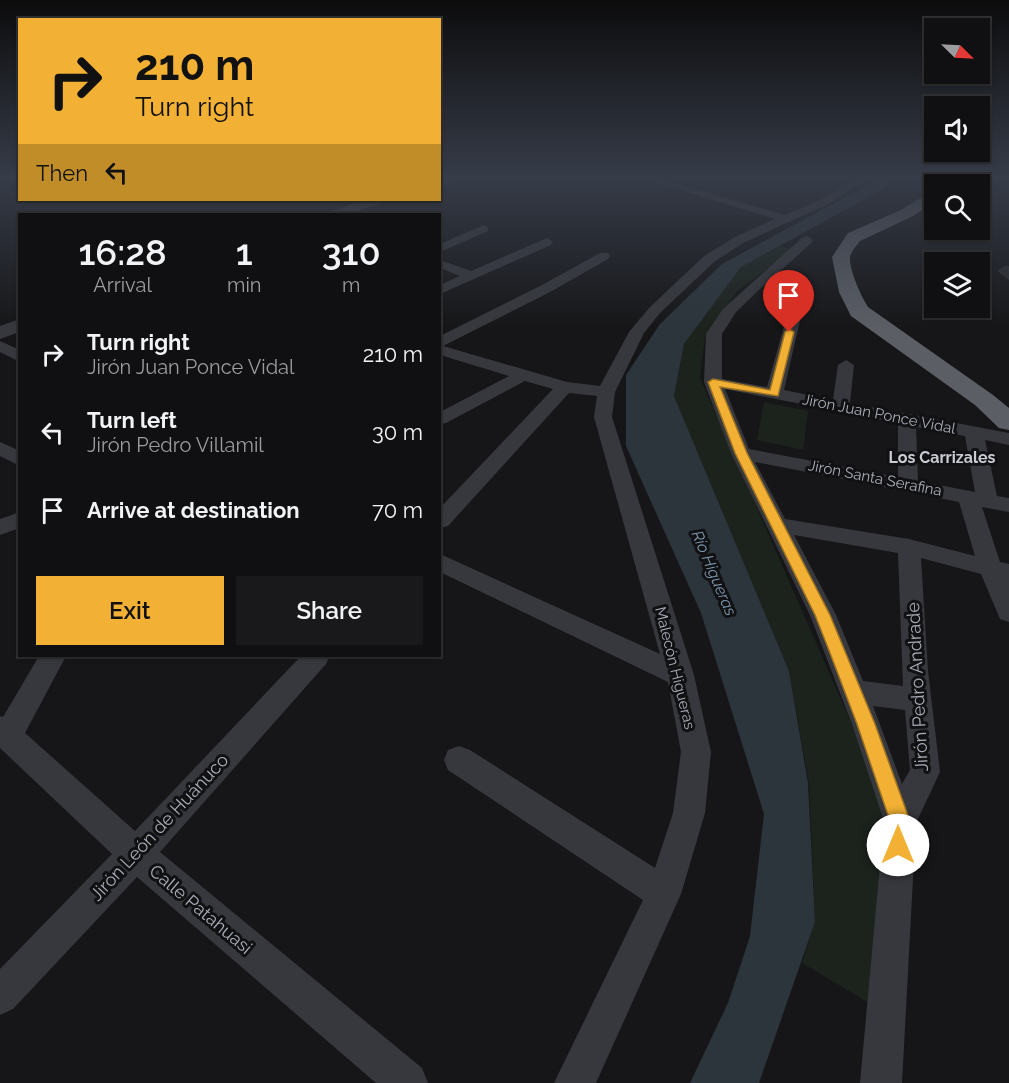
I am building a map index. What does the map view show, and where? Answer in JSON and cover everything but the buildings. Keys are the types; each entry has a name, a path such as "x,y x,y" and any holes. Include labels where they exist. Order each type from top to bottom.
{"highway":[{"path":"872,229 854,237 841,257 849,292 859,311 984,400 1009,422"}],"street":[{"path":"441,248 484,229"},
{"name":"Malecón Higueras","path":"575,1083 664,894 689,813 696,752 680,675 603,417 606,392 637,332 655,310 700,270 709,259 723,249 766,229"},
{"path":"807,240 772,285 748,291 730,309 714,334 713,382 741,453 823,615 854,692 900,821 881,1083"},
{"path":"441,290 547,242"},
{"path":"441,341 547,288 604,256"},
{"path":"441,264 471,276"},
{"path":"772,285 794,316 774,394"},
{"path":"0,333 18,326"},
{"path":"0,346 18,356"},
{"path":"441,350 565,387 606,392"},
{"path":"841,407 846,365"},
{"path":"441,418 523,375"},
{"name":"Jirón Juan Ponce Vidal","path":"713,382 1009,439"},
{"path":"441,520 565,387"},
{"path":"907,420 908,484"},
{"path":"975,432 978,499 1000,570 1009,612"},
{"path":"0,448 18,459"},
{"name":"Jirón Santa Serafina","path":"741,453 1009,505"},
{"path":"0,528 18,520"},
{"path":"777,525 909,548 1000,570"},
{"name":"Jirón Pedro Andrade","path":"900,821 924,776 917,700 909,548"},
{"path":"441,562 680,675"},
{"path":"3,733 52,657"},
{"name":"Jirón León de Huánuco","path":"0,996 136,854 316,657"},
{"path":"854,692 917,700"},
{"name":"Calle Patahuasi","path":"3,733 136,854 407,1083"},
{"path":"459,760 664,894"}],"shaded area":[{"path":"780,246 793,250 737,291 705,337 700,378 889,809 876,1007 802,963 815,922 809,783 789,671 674,396 684,344 741,267"},
{"path":"764,402 808,411 803,450 757,440"}],"water":[{"name":"Río Higueras","path":"788,229 811,229 741,267 684,344 674,396 789,671 808,783 815,922 759,1083 690,1083 728,1003 750,936 764,814 701,613 626,446 626,375 660,324 722,264"}],"district":[{"name":"Los Carrizales","path":"942,457"}],"route":[{"path":"789,332 774,394 713,382 741,453 823,615 866,724 900,821 898,845"}]}
